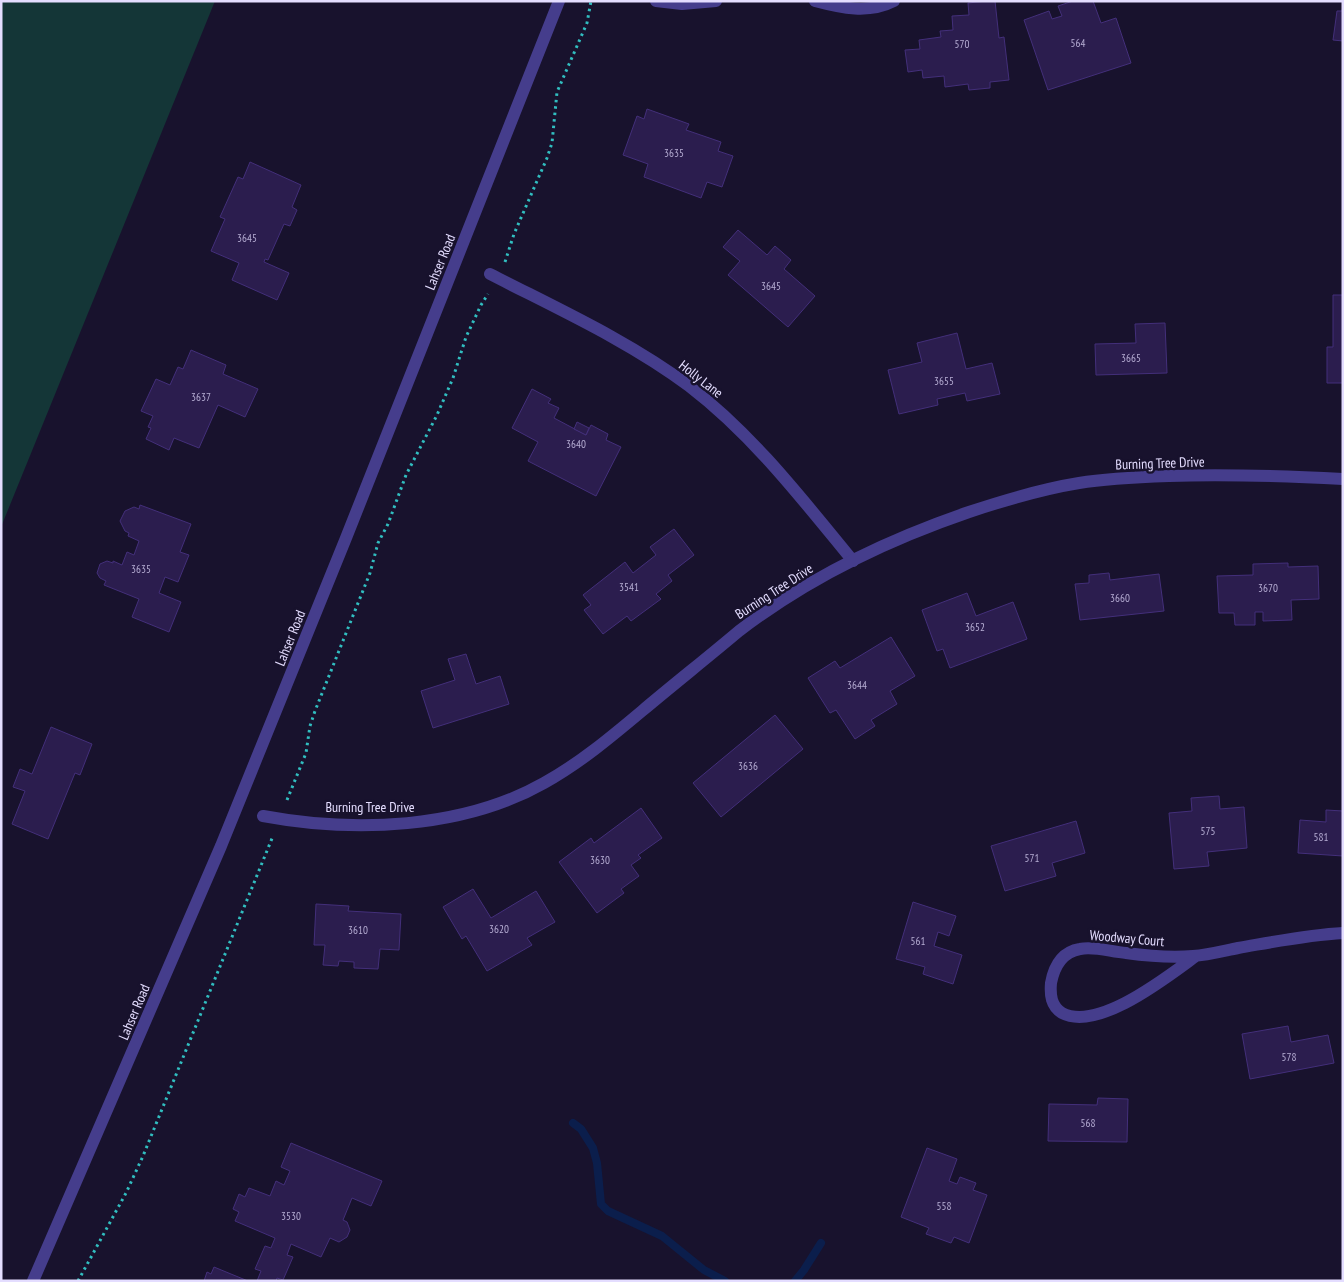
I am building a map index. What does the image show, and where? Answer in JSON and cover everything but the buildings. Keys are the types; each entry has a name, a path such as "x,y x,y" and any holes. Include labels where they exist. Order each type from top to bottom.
{"street":[{"name":"Lahser Road","path":"33,1281 236,810 559,1"},
{"path":"656,1 682,4 716,1"},
{"path":"815,1 840,8 865,9 887,5 894,1"},
{"name":"Holly Lane","path":"490,274 634,350 688,386 731,423 777,469 853,560"},
{"name":"Burning Tree Drive","path":"263,816 345,824 415,822 450,817 488,808 516,797 544,783 605,742 756,618 805,587 853,560 923,528 1012,499 1079,483 1130,478 1262,476 1343,479"},
{"name":"Woodway Court","path":"1196,956 1142,994 1095,1016 1082,1018 1070,1016 1060,1011 1051,1001 1050,990 1056,966 1064,955 1080,949 1158,957 1196,956 1292,938 1343,934"}],"path":[{"path":"503,268 514,234 552,143 557,92 586,23 591,1"},
{"path":"285,805 304,760 310,726 370,573 378,543 388,524 406,476 454,378 470,329 491,289"},
{"path":"78,1281 122,1201 143,1156 275,831"}],"green space":[{"path":"1,1 215,1 1,527"}],"waterway":[{"path":"573,1123 581,1129 593,1148 597,1163 601,1204 608,1211 662,1236 704,1270 725,1281"},
{"path":"795,1281 821,1243"}]}
